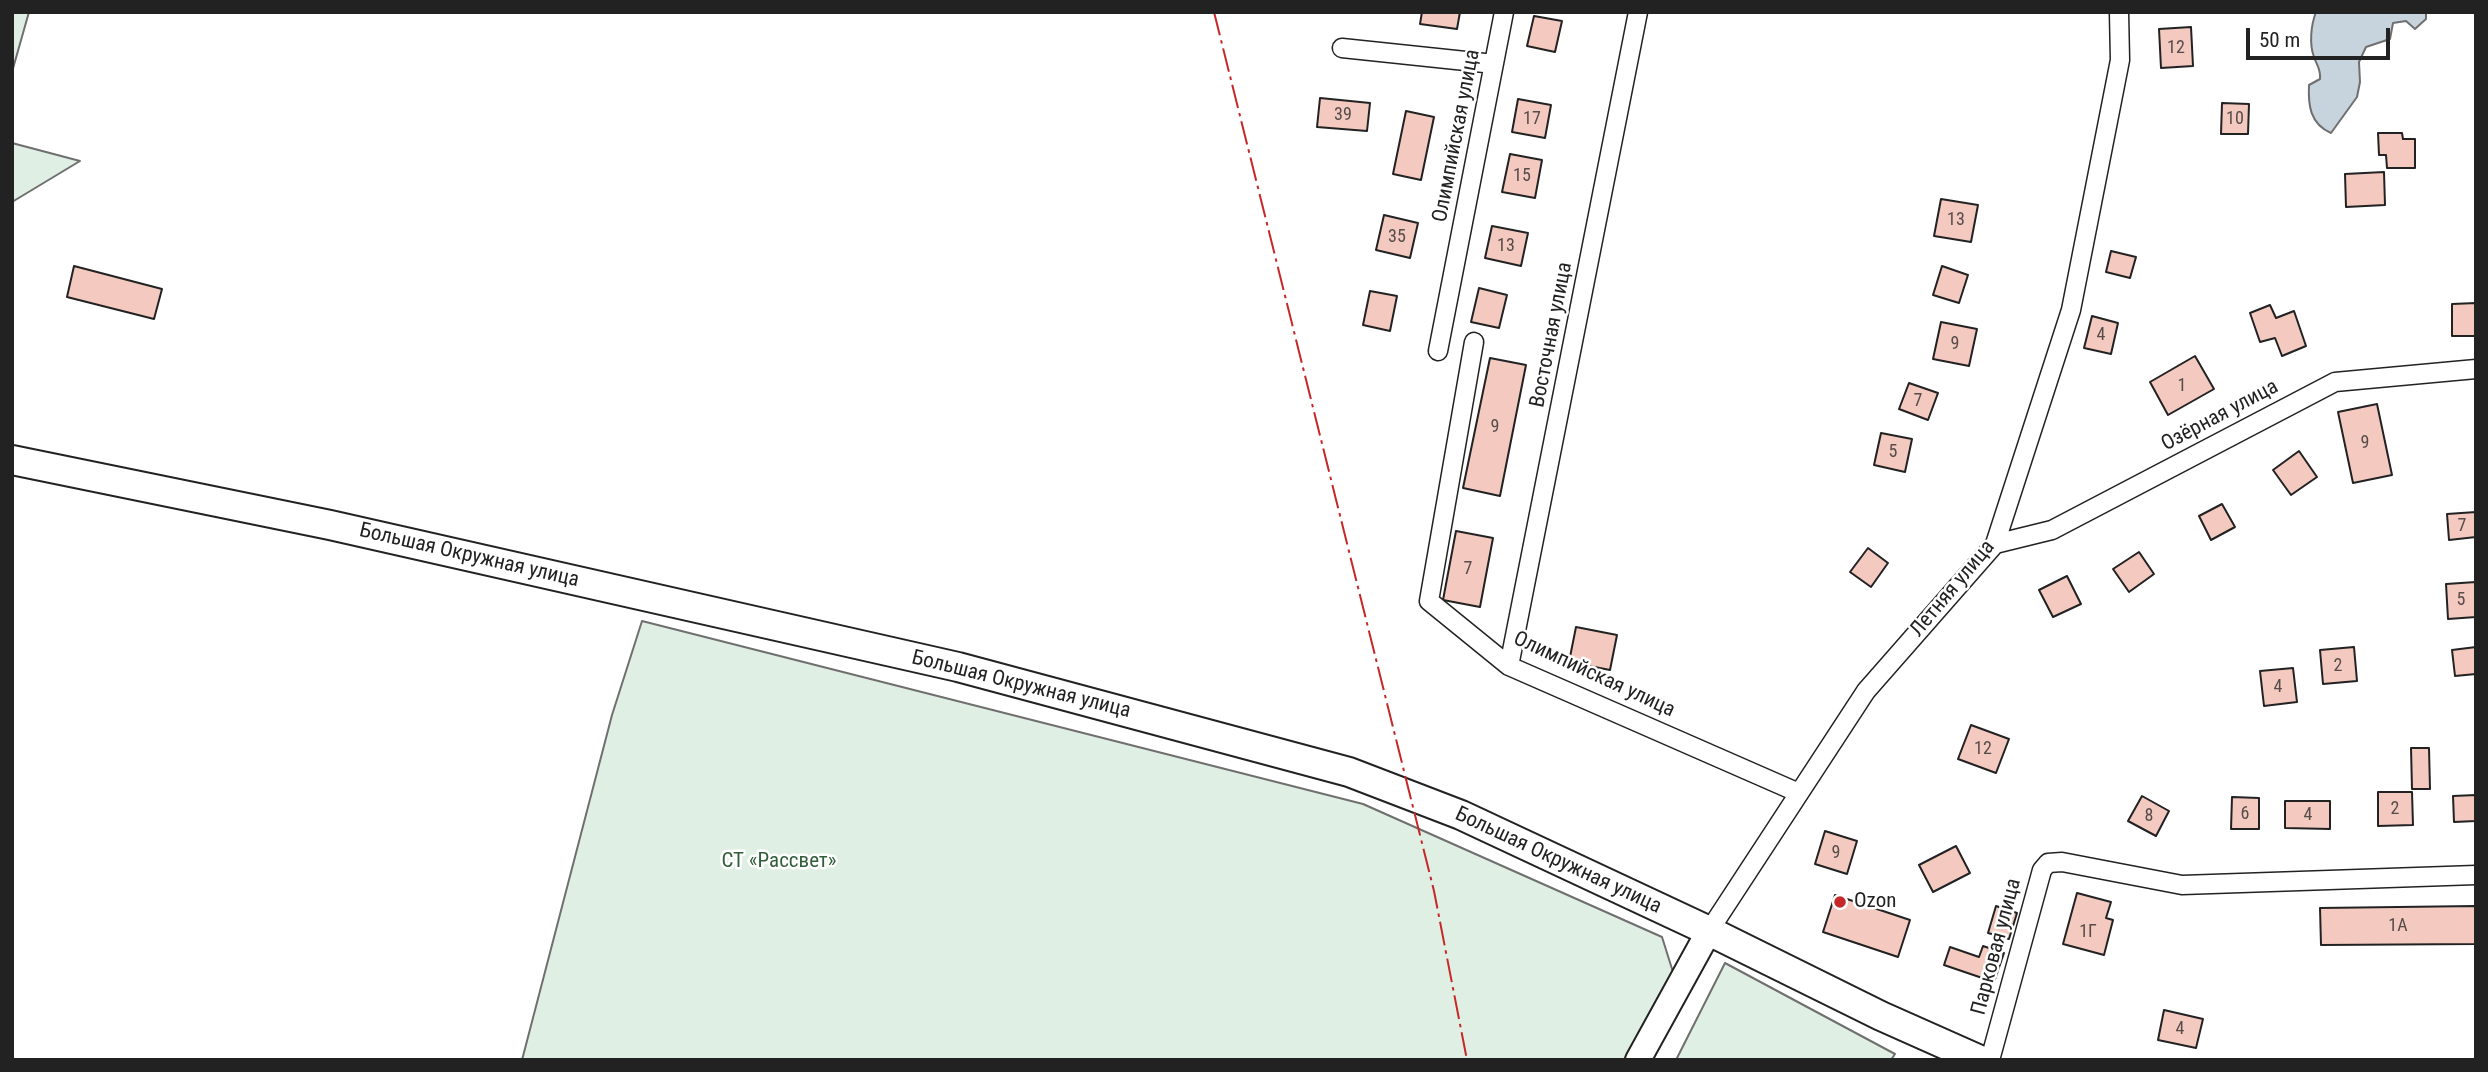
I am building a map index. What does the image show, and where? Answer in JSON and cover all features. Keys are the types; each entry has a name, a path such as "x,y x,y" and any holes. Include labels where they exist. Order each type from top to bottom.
{"main road":[{"name":"Большая Окружная улица","path":"12,460 330,525 958,667 1349,772 1461,815 1709,931 1881,1016 1980,1060"}],"street":[{"name":"Олимпийская улица","path":"1438,351 1504,12"},
{"name":"Восточная улица","path":"1510,666 1639,12"},
{"name":"Летняя улица","path":"1638,1060 1709,931 1866,691 1995,544 2071,310 2120,60 2119,12"},
{"path":"1342,48 1494,64"},
{"name":"Олимпийская улица","path":"1474,342 1429,601 1510,666 1799,793"},
{"name":"Озёрная улица","path":"1995,544 2052,530 2335,382 2476,369"},
{"name":"Парковая улица","path":"1990,1060 2042,870 2048,863 2062,862 2182,885 2476,875"}],"green space":[{"path":"12,12 29,12 12,72"},
{"path":"12,143 80,161 12,202"},
{"name":"СТ «Рассвет»","path":"642,621 1363,804 1662,937 1678,988 1640,1060 522,1060 612,715"},
{"path":"1725,963 1895,1054 1891,1060 1676,1060"}],"shaded area":[{"path":"2316,12 2426,12 2426,19 2415,29 2406,21 2393,23 2390,39 2366,47 2359,62 2360,82 2357,97 2331,133 2315,119 2309,100 2309,85 2320,79 2311,40"}],"building":[{"path":"1422,12 1460,12 1457,29 1420,24"},
{"path":"1534,16 1562,21 1555,52 1527,46"},
{"path":"2191,27 2193,66 2161,68 2159,29"},
{"path":"1320,98 1370,103 1367,131 1317,127"},
{"path":"1518,99 1551,105 1545,138 1512,132"},
{"path":"2222,103 2249,104 2248,134 2221,134"},
{"path":"1406,111 1434,117 1421,180 1393,174"},
{"path":"2378,133 2402,133 2403,139 2415,139 2415,168 2387,168 2386,155 2379,155"},
{"path":"1510,154 1542,160 1535,198 1502,192"},
{"path":"2384,172 2385,205 2346,207 2345,174"},
{"path":"1941,199 1978,205 1971,242 1934,236"},
{"path":"1384,215 1418,223 1410,258 1376,250"},
{"path":"1492,226 1528,233 1521,266 1485,258"},
{"path":"2111,251 2136,257 2130,278 2106,272"},
{"path":"74,266 162,289 154,319 67,297"},
{"path":"1942,266 1968,275 1959,303 1933,295"},
{"path":"1479,288 1507,295 1499,328 1471,322"},
{"path":"1370,291 1397,296 1390,331 1363,325"},
{"path":"2476,303 2476,336 2452,336 2452,304"},
{"path":"2270,305 2276,318 2294,311 2306,346 2282,356 2275,338 2260,342 2250,313"},
{"path":"2092,316 2118,323 2111,354 2084,348"},
{"path":"1941,322 1977,329 1969,366 1933,359"},
{"path":"2195,356 2214,389 2168,415 2150,382"},
{"path":"1490,358 1526,365 1500,496 1463,488"},
{"path":"1909,383 1938,393 1928,420 1899,409"},
{"path":"2377,404 2392,475 2353,483 2338,412"},
{"path":"1881,433 1912,439 1905,472 1874,465"},
{"path":"2299,451 2317,477 2291,495 2273,470"},
{"path":"2222,504 2235,527 2211,540 2199,516"},
{"path":"2476,512 2476,537 2449,540 2447,514"},
{"path":"1456,531 1493,538 1480,607 1443,600"},
{"path":"1868,548 1888,563 1871,587 1850,572"},
{"path":"2139,552 2154,574 2129,592 2113,569"},
{"path":"2067,576 2081,604 2053,617 2039,590"},
{"path":"2476,582 2476,617 2448,619 2446,584"},
{"path":"1576,627 1617,635 1610,670 1569,662"},
{"path":"2354,647 2357,681 2323,684 2320,650"},
{"path":"2476,647 2476,674 2455,676 2452,650"},
{"path":"2293,668 2297,702 2264,706 2260,671"},
{"path":"1971,725 2009,739 1996,773 1958,759"},
{"path":"2411,748 2429,748 2430,789 2412,789"},
{"path":"2378,792 2412,792 2413,825 2378,826"},
{"path":"2476,795 2476,821 2454,822 2453,796"},
{"path":"2142,796 2169,811 2156,836 2128,821"},
{"path":"2232,797 2259,798 2259,829 2231,829"},
{"path":"2285,801 2330,801 2330,829 2285,828"},
{"path":"1825,831 1857,841 1847,874 1815,864"},
{"path":"1956,846 1970,873 1933,892 1919,865"},
{"path":"2077,893 2111,902 2106,918 2113,920 2104,955 2063,944"},
{"path":"1835,895 1910,920 1898,957 1823,932"},
{"path":"1996,906 2017,913 2009,939 1988,933"},
{"path":"2476,906 2476,944 2321,945 2320,908"},
{"path":"1983,946 2004,953 1994,982 1944,965 1950,947 1979,957"},
{"path":"2164,1010 2203,1019 2196,1048 2158,1040"}],"power":[{"path":"1214,12 1434,891 1467,1060"}],"place":[{"name":"Ozon","path":"1840,902"}]}
